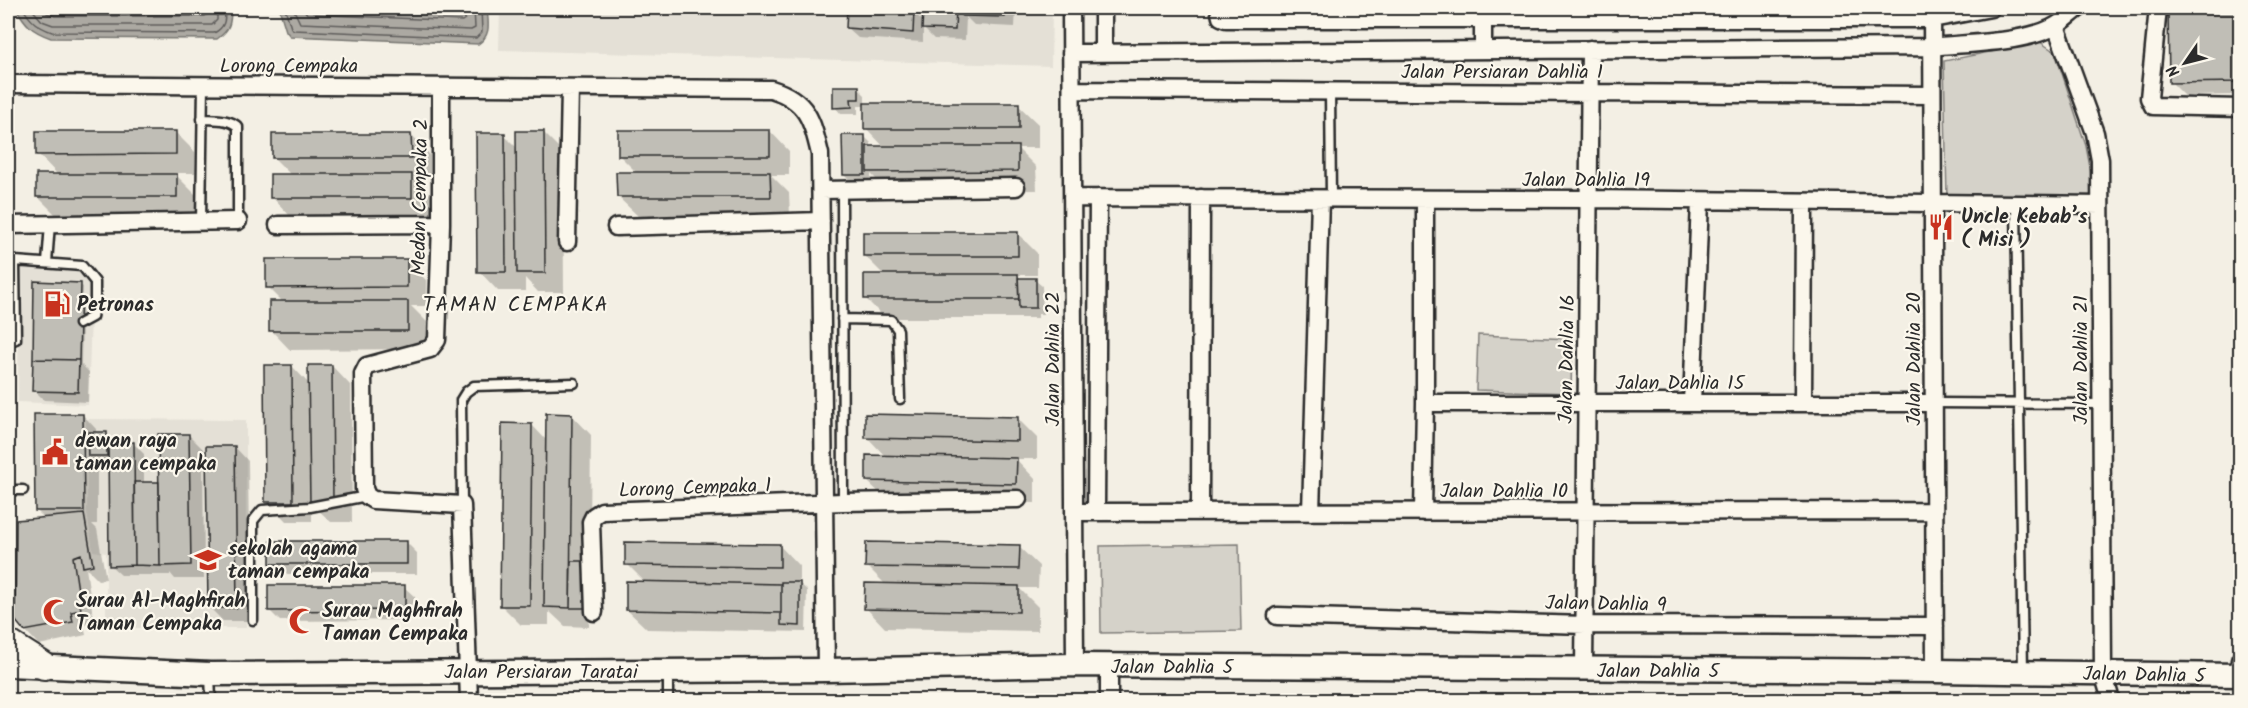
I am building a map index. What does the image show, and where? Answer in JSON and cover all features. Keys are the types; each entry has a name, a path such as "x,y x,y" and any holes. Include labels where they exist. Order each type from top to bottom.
{"main road":[{"path":"8,643 44,666"}],"street":[{"name":"Jalan Dahlia 22","path":"1071,8 1075,665"},
{"path":"1103,8 1103,53"},
{"path":"1220,12 1226,19 1483,13 1932,13 1990,8"},
{"path":"2056,26 2079,8"},
{"path":"2158,8 2149,98 2153,106 2241,108"},
{"path":"1483,13 1483,50"},
{"name":"Jalan Dahlia 20","path":"1932,13 1935,671"},
{"name":"Jalan Persiaran Dahlia 1","path":"1071,53 1932,47 2016,38 2056,26"},
{"name":"Jalan Dahlia 21","path":"2056,26 2098,145 2103,673 2111,700"},
{"name":"Jalan Dahlia 16","path":"1584,669 1590,49"},
{"name":"Lorong Cempaka","path":"8,84 771,89 785,93 801,106 813,124 820,154 826,670"},
{"name":"Medan Cempaka 2","path":"367,496 364,489 363,374 367,366 430,349 437,340 441,224 441,87"},
{"path":"567,242 570,88"},
{"name":"Jalan Persiaran Dahlia 1","path":"1072,90 1932,95"},
{"path":"821,190 1016,187"},
{"name":"Jalan Dahlia 19","path":"1072,198 1589,200 2100,206"},
{"path":"1096,512 1098,198"},
{"path":"1200,512 1201,198"},
{"path":"1311,512 1325,199"},
{"path":"1423,512 1425,199"},
{"path":"1692,403 1700,201"},
{"path":"1803,403 1804,202"},
{"path":"616,227 821,220"},
{"path":"8,225 238,221"},
{"path":"278,225 441,224"},
{"name":"Jalan Dahlia 15","path":"1425,403 1934,403"},
{"path":"367,496 382,502 462,505 469,700"},
{"path":"824,503 1018,499"},
{"name":"Lorong Cempaka 1","path":"594,612 591,522 594,516 602,511 824,503"},
{"name":"Jalan Dahlia 10","path":"1074,512 1934,510"},
{"name":"Jalan Dahlia 9","path":"1277,616 1585,625 1935,626"},
{"name":"Jalan Persiaran Taratai","path":"8,665 210,674 826,670 1075,665"},
{"name":"Jalan Dahlia 5","path":"1075,665 2103,673 2240,670"},
{"path":"8,679 44,666"},
{"path":"1108,700 1109,666"}],"lane":[{"path":"201,222 203,86"},
{"path":"1325,199 1330,91"},
{"path":"202,119 228,121 234,123 238,128 238,221"},
{"path":"842,190 843,502"},
{"path":"2016,205 2023,672"},
{"path":"47,262 50,225"},
{"path":"8,342 16,339 11,260 82,266 95,282 95,301 92,317 80,324"},
{"path":"842,319 891,320 898,330 900,399"},
{"path":"462,505 461,400 466,392 474,386 574,383"},
{"path":"1934,403 2101,404"},
{"path":"8,490 23,490"},
{"path":"253,620 253,521 262,510 310,507 367,496"},
{"path":"668,671 668,700"},
{"path":"210,674 211,700"}],"shaded area":[{"path":"500,8 1052,8 1051,66 499,50"},
{"path":"2040,42 2055,52 2086,146 2094,189 2088,200 1947,199 1944,61"},
{"path":"19,265 80,269 92,285 88,405 18,402"},
{"path":"1478,335 1572,339 1571,393 1476,390"},
{"path":"86,419 246,420 246,628 106,628 106,553 93,551 87,512"},
{"path":"1239,544 1241,631 1101,633 1100,546"}],"water":[{"path":"16,8 231,8 231,18 225,32 217,39 51,38 30,27"},
{"path":"279,8 487,8 488,28 485,37 478,44 290,36 286,31"}],"building":[{"path":"847,8 914,10 913,33 846,28"},
{"path":"923,8 956,8 955,30 922,29"},
{"path":"962,8 1006,8 1005,17 962,16"},
{"path":"2168,8 2240,8 2240,82 2169,83"},
{"path":"833,86 859,86 859,99 851,99 852,107 833,108"},
{"path":"864,103 1019,103 1019,129 864,129"},
{"path":"618,130 770,130 770,156 618,156"},
{"path":"36,131 176,131 176,154 36,155"},
{"path":"516,131 544,131 545,273 517,273"},
{"path":"476,133 505,133 506,272 477,272"},
{"path":"272,134 411,134 412,158 272,158"},
{"path":"842,135 865,135 865,175 843,175"},
{"path":"867,146 1018,146 1018,171 867,172"},
{"path":"616,172 770,172 771,197 617,197"},
{"path":"36,174 177,174 177,197 36,197"},
{"path":"270,174 412,174 412,198 270,198"},
{"path":"863,232 1018,232 1018,256 863,256"},
{"path":"266,259 407,259 407,287 266,288"},
{"path":"864,274 1018,274 1019,299 864,299"},
{"path":"1018,278 1036,278 1036,308 1019,308"},
{"name":"Petronas","path":"34,281 81,283 79,360 33,359"},
{"path":"269,301 408,301 408,331 269,331"},
{"path":"33,359 79,360 78,392 32,391"},
{"path":"264,365 292,365 293,502 265,502"},
{"path":"308,365 332,365 333,503 310,503"},
{"path":"546,413 572,414 570,608 544,607"},
{"path":"34,414 83,414 84,511 35,511"},
{"path":"865,414 1018,417 1018,441 865,438"},
{"path":"502,423 532,424 530,606 500,606"},
{"path":"87,432 107,432 107,456 88,456"},
{"path":"158,434 189,434 191,565 160,566"},
{"path":"108,442 134,442 135,565 109,566"},
{"path":"206,446 235,446 237,608 208,608"},
{"path":"866,455 1017,458 1016,484 866,481"},
{"path":"134,482 159,482 160,566 135,565"},
{"path":"84,514 93,565 83,567 81,554 73,557 81,610 71,612 73,622 24,631 15,620 16,520"},
{"path":"270,541 407,541 407,564 270,564"},
{"path":"625,542 780,544 780,567 625,565"},
{"path":"866,542 1020,545 1019,569 865,567"},
{"path":"571,561 586,561 585,608 570,608"},
{"path":"626,581 781,584 781,613 626,610"},
{"path":"781,582 800,582 800,626 781,625"},
{"path":"865,583 1019,586 1019,612 864,609"},
{"path":"268,585 405,585 405,610 268,611"}],"place":[{"name":"Uncle Kebab’s ( Misi )","path":"1941,227"},
{"name":"Petronas","path":"57,304"},
{"name":"dewan raya taman cempaka","path":"55,452"},
{"name":"sekolah agama taman cempaka","path":"208,560"},
{"name":"Surau Al-Maghfirah Taman Cempaka","path":"56,612"},
{"name":"Surau Maghfirah Taman Cempaka","path":"302,621"}],"district":[{"name":"TAMAN CEMPAKA","path":"516,304"}]}
